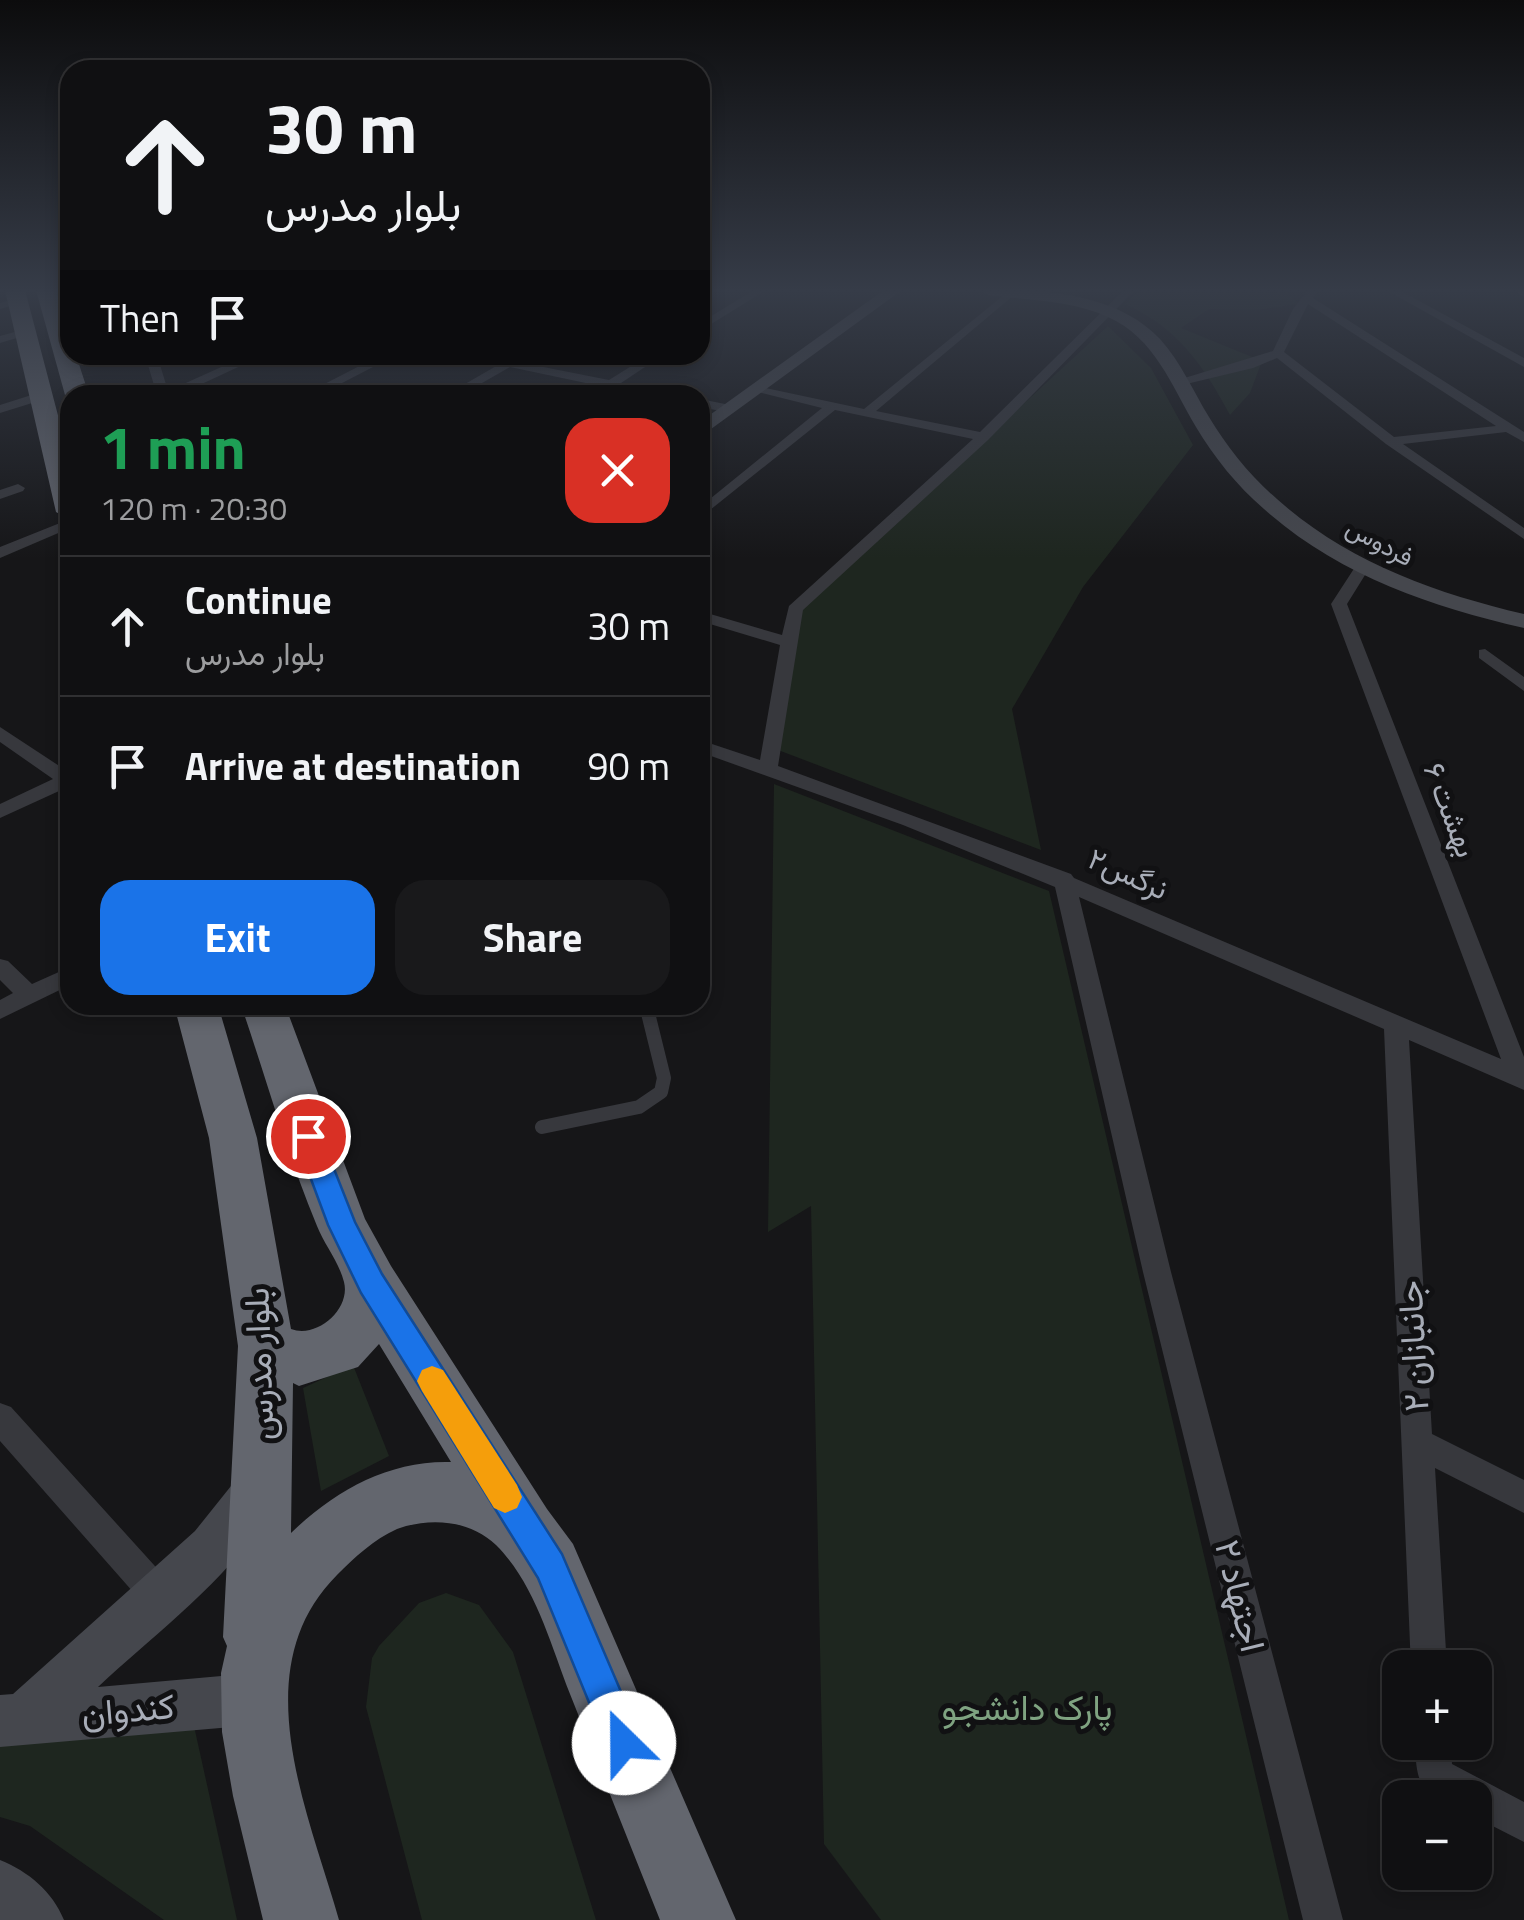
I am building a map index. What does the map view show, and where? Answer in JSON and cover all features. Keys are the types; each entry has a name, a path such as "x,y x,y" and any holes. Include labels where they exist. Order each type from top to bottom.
{"highway":[{"path":"37,380 60,472"},
{"name":"بلوار مدرس","path":"199,1015 233,1138 266,1346 255,1684"},
{"path":"268,1015 342,1225 372,1284 550,1566 698,1920"},
{"path":"266,1346 298,1359 338,1348 367,1318 372,1284"},
{"path":"300,1920 256,1728 255,1684 271,1613 302,1563 344,1524 392,1500 440,1492 486,1501 524,1526"}],"street":[{"path":"588,380 615,385"},
{"path":"610,384 617,380"},
{"path":"710,424 770,380"},
{"path":"866,414 907,380"},
{"path":"768,768 795,609 982,437 1038,380"},
{"name":"فردوس","path":"1180,380 1207,430 1234,468 1262,500 1290,522 1362,567 1423,595 1524,621"},
{"path":"1182,383 1195,380"},
{"path":"1312,380 1524,535"},
{"path":"1436,380 1524,438"},
{"path":"756,390 982,437"},
{"path":"0,409 41,396"},
{"path":"710,404 731,409"},
{"path":"710,506 832,406"},
{"path":"1391,441 1524,427"},
{"path":"0,495 18,488"},
{"path":"0,553 60,527"},
{"name":"بهشت ۶","path":"1362,567 1338,604 1522,1079"},
{"path":"710,619 791,643"},
{"path":"1485,654 1524,686"},
{"path":"0,733 60,774"},
{"name":"نرگس۲","path":"710,749 1064,879 1522,1079"},
{"path":"0,812 60,784"},
{"name":"اجتهاد ۲","path":"1064,879 1157,1272 1324,1920"},
{"path":"0,968 30,994"},
{"path":"0,1010 60,980"},
{"name":"جانبازان ۲","path":"1396,1024 1428,1650"},
{"path":"0,1418 162,1598"},
{"path":"1418,1443 1524,1497"},
{"path":"12,1720 162,1598 212,1548 261,1485"},
{"name":"کندوان","path":"12,1720 255,1684"},
{"path":"1436,1760 1524,1823"},
{"path":"0,1888 35,1920"}],"lane":[{"path":"542,1126 639,1107 661,1092 664,1078 648,1015"}],"green space":[{"path":"1050,380 1157,380 1193,445 1083,587 1012,709 1041,850 778,750 799,611"},
{"path":"1210,380 1255,380 1250,393 1230,415"},
{"name":"پارک دانشجو","path":"774,784 1049,891 1289,1920 881,1920 824,1844 811,1206 768,1232"},
{"path":"353,1365 389,1456 321,1491 303,1388"},
{"path":"446,1593 479,1605 513,1652 596,1920 422,1920 366,1707 372,1658 379,1646 419,1603"},
{"path":"188,1699 237,1920 164,1920 30,1826 0,1817 0,1741"}],"slow traffic":[{"path":"432,1381 505,1497"}],"route":[{"path":"308,1136 342,1225 372,1284 550,1566 624,1743"}]}
